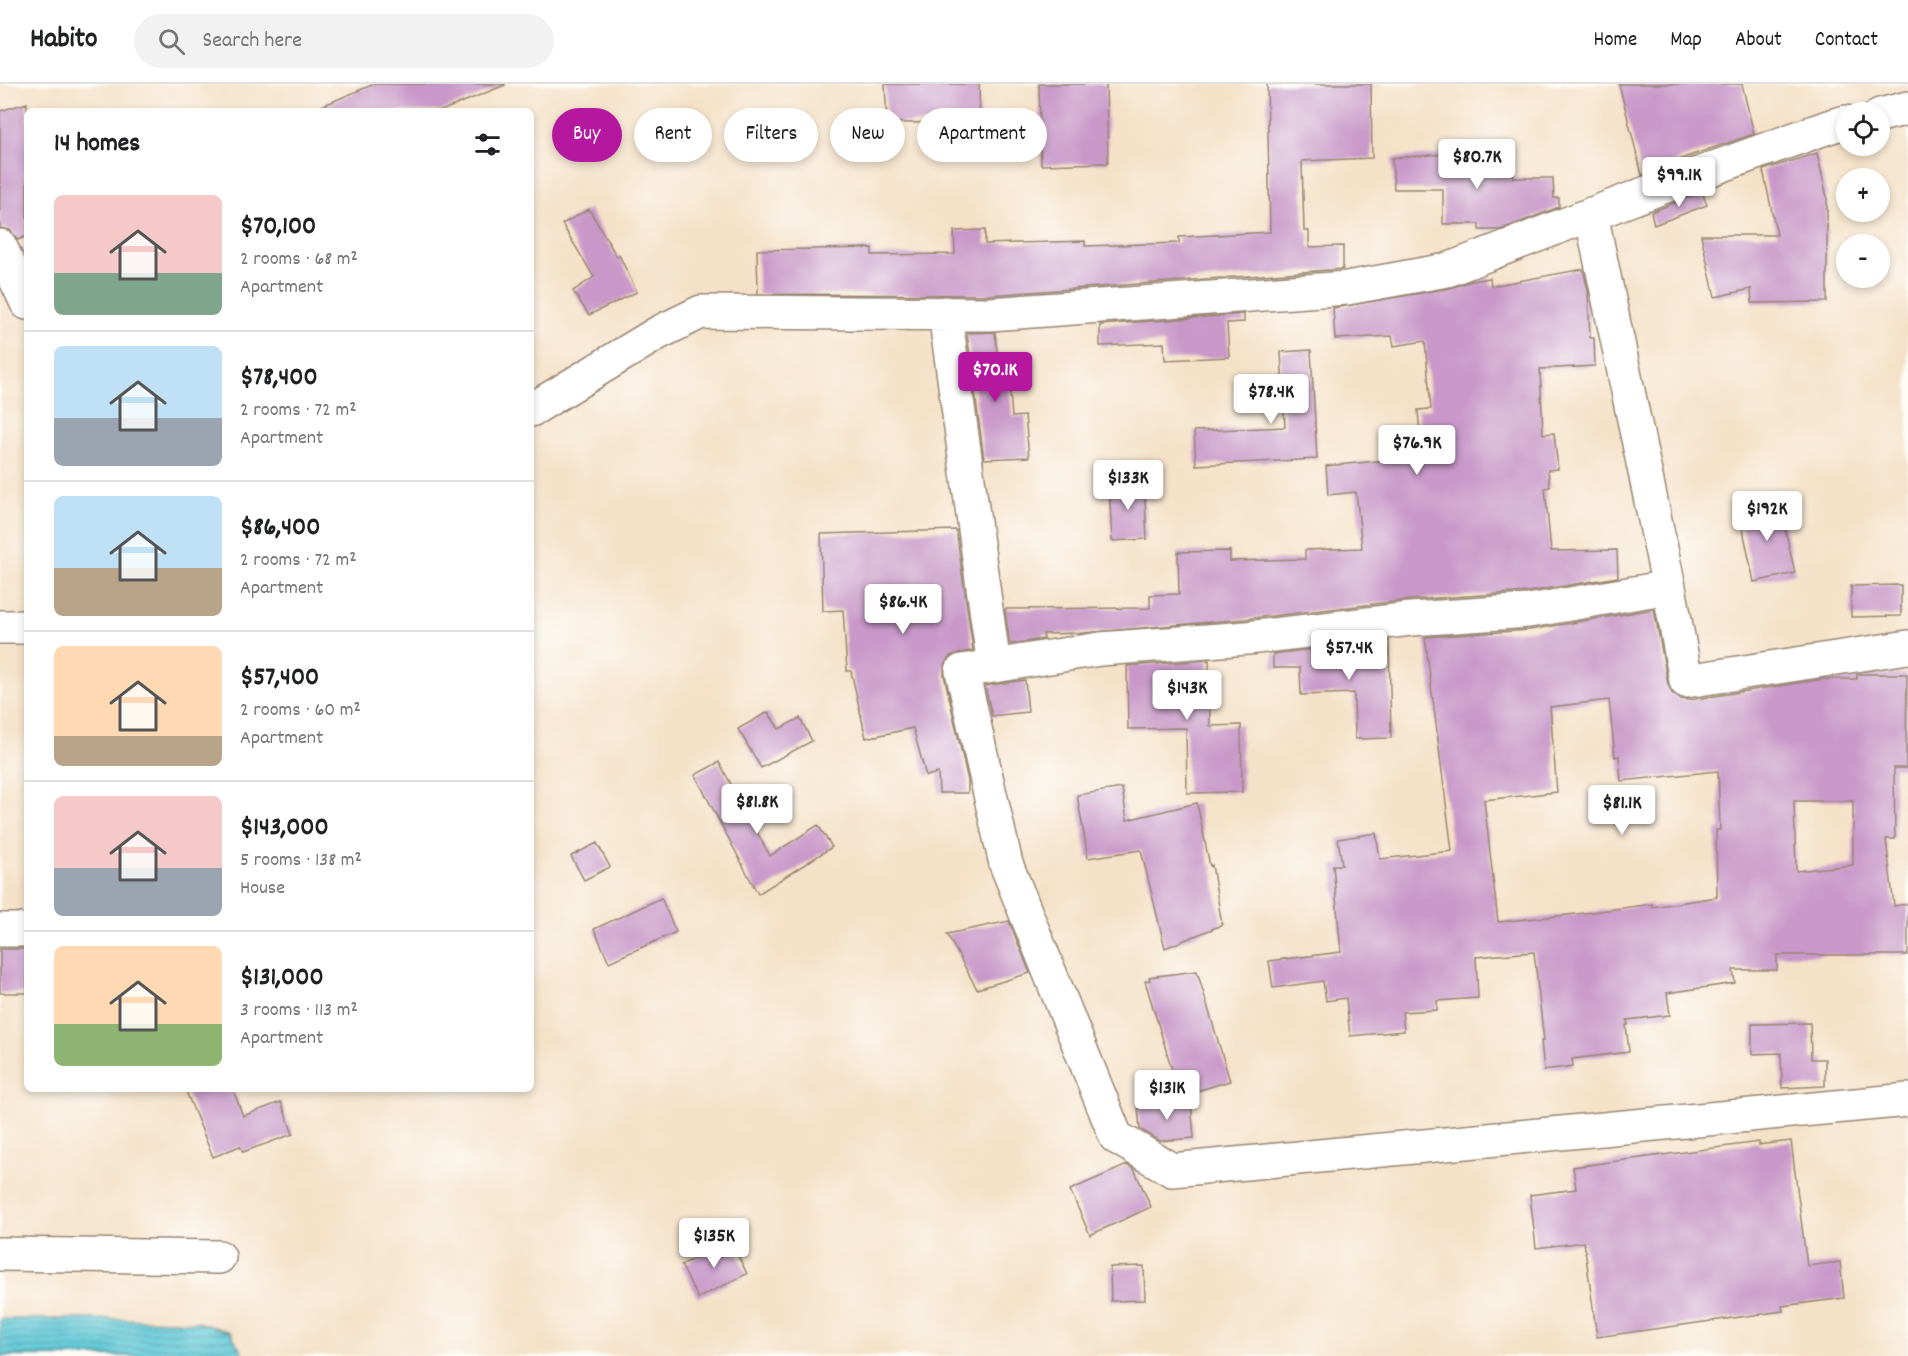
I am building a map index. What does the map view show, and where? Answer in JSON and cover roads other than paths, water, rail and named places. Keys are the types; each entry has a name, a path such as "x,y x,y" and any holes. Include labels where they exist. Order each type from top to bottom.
{"street":[{"path":"1890,112 1908,108"},
{"path":"534,408 658,333 700,312 990,314 1347,288 1447,270 1722,165 1836,125"},
{"path":"1591,214 1669,587 1686,681 1908,647"},
{"path":"0,246 24,297"},
{"path":"945,314 994,666"},
{"path":"1669,587 1528,611 1411,619 1247,638 1100,649 962,672 1006,864 1116,1137 1172,1170 1908,1100"},
{"path":"0,627 24,627"},
{"path":"0,930 24,930"},
{"path":"0,1254 219,1257"}],"water":[{"path":"0,1319 119,1319 197,1322 230,1332 244,1356 0,1356"}]}
